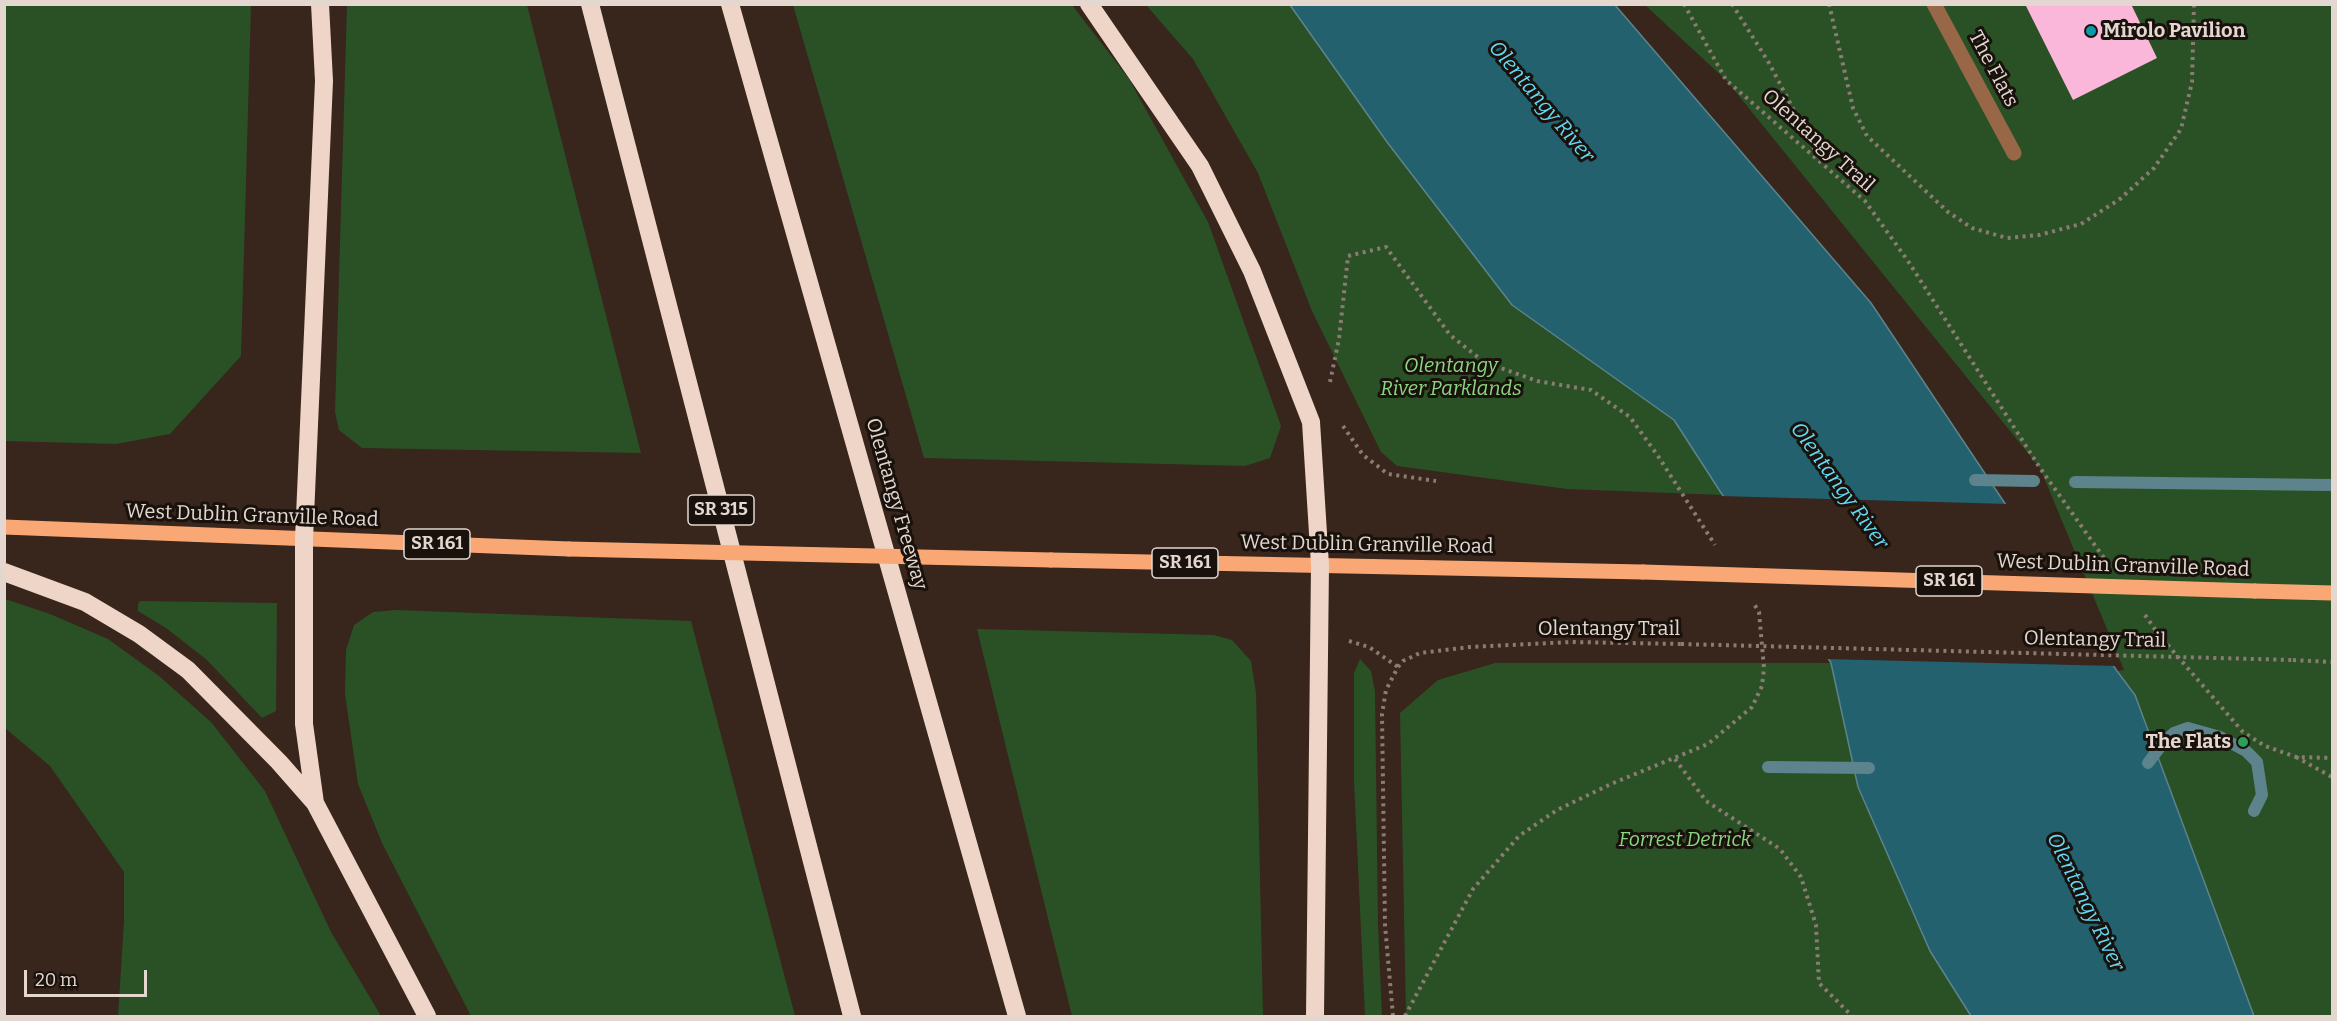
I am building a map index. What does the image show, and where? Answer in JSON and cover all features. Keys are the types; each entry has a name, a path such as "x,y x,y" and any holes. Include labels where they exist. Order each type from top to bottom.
{"highway":[{"path":"315,803 304,724 304,539 324,81 320,4"},
{"name":"SR 315","path":"590,4 852,1017"},
{"name":"Olentangy Freeway","path":"730,4 1017,1017"},
{"path":"1089,4 1200,166 1251,271 1311,422 1320,566 1315,1017"},
{"path":"4,572 85,602 139,634 188,670 279,762 315,803 427,1017"}],"main road":[{"name":"West Dublin Granville Road","path":"4,527 569,549 1643,572 2332,593"}],"lane":[{"name":"The Flats","path":"1934,4 2014,153"}],"path":[{"name":"Olentangy Trail","path":"1684,4 1726,80 1865,201 1908,261 2040,468 2106,561"},
{"path":"1732,4 1769,63 1822,163"},
{"name":"Olentangy Trail","path":"2139,608 2159,635 2243,732 2265,746 2296,757 2332,758"},
{"path":"1319,633 1370,647 1398,667 1386,690 1382,714 1384,926 1393,1017"},
{"name":"Olentangy Trail","path":"1398,667 1403,661 1419,653 1470,647 1571,642 2332,662"},
{"path":"2296,757 2332,777"},
{"path":"1675,759 1707,801 1780,849 1801,877 1816,926 1819,982 1852,1017"}],"green space":[{"path":"4,5 251,5 241,356 170,434 116,444 5,441"},
{"path":"347,5 527,5 641,453 362,448 339,430 335,412"},
{"path":"793,5 1072,5 1129,79 1208,222 1281,426 1270,458 1245,466 924,458"},
{"name":"Olentangy River Parklands","path":"1146,5 1290,5 1387,142 1512,305 1674,420 1722,495 1567,489 1397,466 1381,452 1312,311 1258,173 1193,59"},
{"name":"The Flats","path":"1645,5 2332,5 2332,1016 2254,1016 2142,712 2134,693 2117,671 2124,670 2040,468 1726,80"},
{"path":"5,599 50,614 108,639 159,676 211,722 265,791 331,932 381,1016 118,1016 124,921 124,872 50,766 5,728"},
{"path":"140,601 277,603 276,711 262,718 207,660 166,628 138,611"},
{"path":"396,610 691,621 795,1016 471,1016 382,843 358,784 345,694 346,650 354,625 373,612"},
{"path":"977,629 1214,635 1232,640 1251,661 1256,693 1263,1016 1072,1016"},
{"path":"1360,659 1371,671 1375,692 1378,924 1382,1016 1365,1016 1354,781 1354,673"},
{"name":"Forrest Detrick","path":"1495,663 1831,663 1858,787 1930,951 1971,1016 1406,1016 1400,713 1438,680"}],"water":[{"name":"Olentangy River","path":"1290,5 1615,5 1871,303 2135,695 2254,1016 1971,1016 1930,951 1858,787 1831,663 1674,420 1512,305 1387,142"}],"pier":[{"path":"1719,496 2009,504 2117,666 1824,659"}],"building":[{"name":"Mirolo Pavilion","path":"2025,4 2131,4 2157,58 2073,100"}],"waterway":[{"path":"1975,480 2034,481"},
{"path":"2075,482 2332,485"},
{"path":"2148,763 2174,733 2188,728 2220,737 2246,751 2257,762 2262,795 2254,811"},
{"path":"1768,767 1869,768"}],"place":[{"name":"Mirolo Pavilion","path":"2091,31"},
{"name":"The Flats","path":"2243,742"}]}
